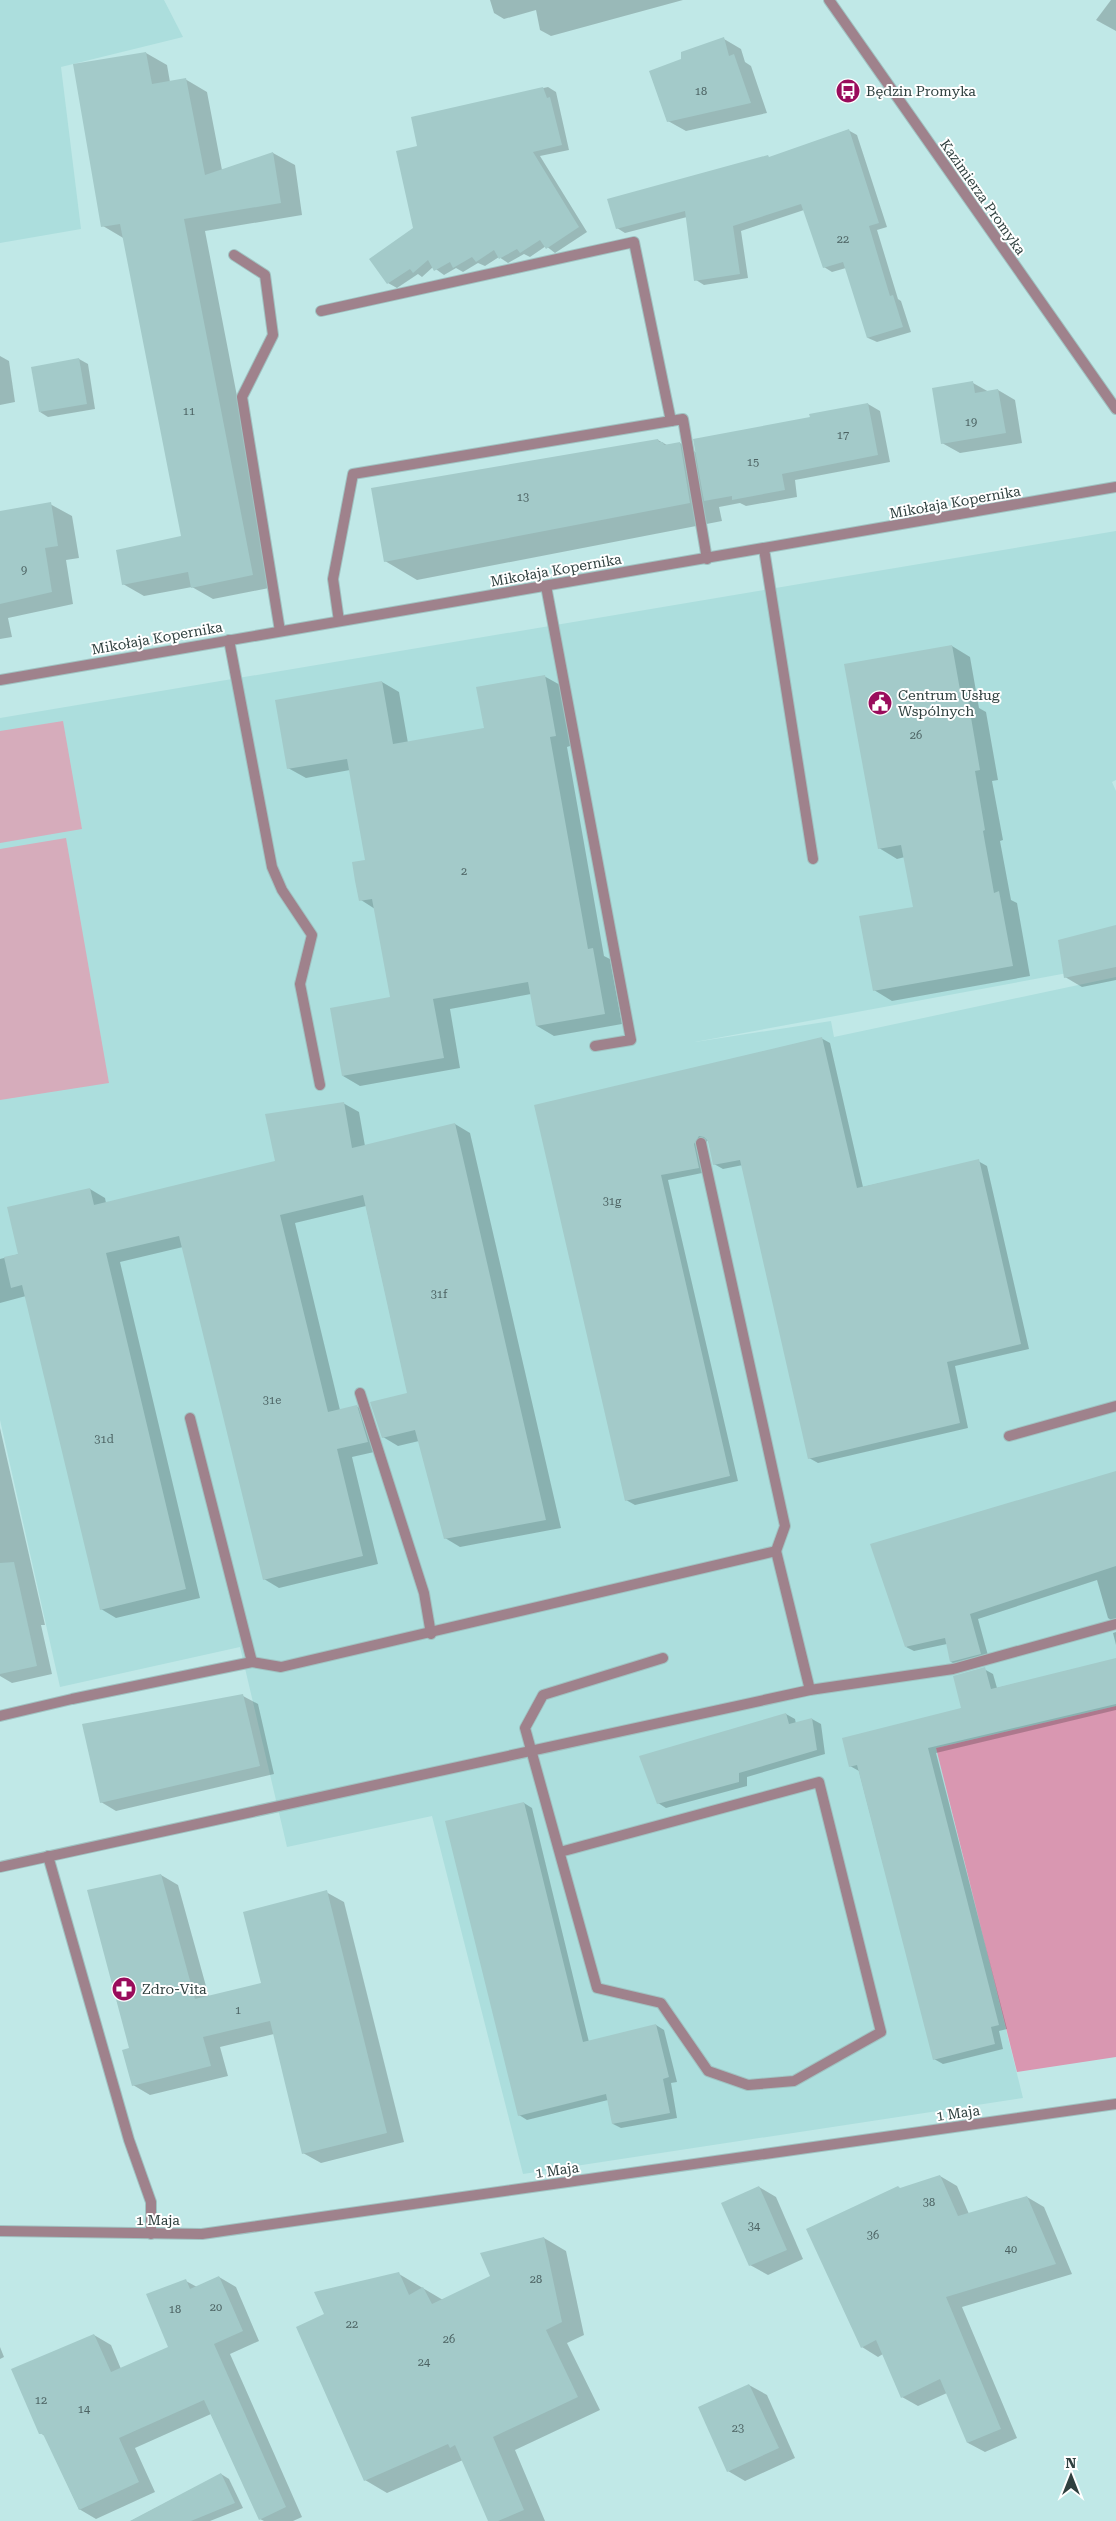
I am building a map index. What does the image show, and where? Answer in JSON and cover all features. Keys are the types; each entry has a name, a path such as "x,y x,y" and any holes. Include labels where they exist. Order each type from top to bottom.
{"street":[{"name":"Kazimierza Promyka","path":"829,0 1116,409"},
{"path":"321,311 634,242 670,421"},
{"path":"234,255 265,275 274,335 242,397 280,630"},
{"path":"339,621 333,579 353,474 683,419 707,558"},
{"name":"Mikołaja Kopernika","path":"0,680 280,630 764,549 1116,487"},
{"path":"764,549 813,859"},
{"path":"546,586 631,1040 595,1046"},
{"path":"229,640 272,867 282,890 312,935 300,984 320,1085"},
{"path":"701,1144 785,1526 776,1551 810,1690"},
{"path":"360,1393 424,1593 431,1634"},
{"path":"1009,1436 1116,1406"},
{"path":"190,1418 252,1662"},
{"path":"0,1716 72,1699 252,1662 280,1668 431,1634 776,1551"},
{"path":"0,1867 810,1690 953,1669 1116,1624"},
{"path":"560,1852 818,1782 882,2032 794,2081 748,2085 708,2071 661,2003 597,1988 525,1728 543,1695 662,1658"},
{"path":"48,1856 128,2140 151,2202 151,2234"},
{"name":"1 Maja","path":"0,2231 202,2234 1116,2104"}],"shaded area":[{"path":"0,0 164,0 183,37 61,67 81,229 0,243"},
{"path":"1116,531 1116,780 1112,782 1116,791 1116,964 695,1042 831,1021 834,1037 1116,977 1116,1706 936,1748 1023,2098 523,2174 432,1816 287,1847 240,1647 60,1687 0,1420 0,718"},
{"path":"63,721 82,829 0,843 0,731"},
{"path":"66,838 109,1083 0,1100 0,849"},
{"path":"1116,1706 1116,2057 1017,2072 936,1748"}],"building":[{"path":"724,37 729,56 734,54 751,103 667,122 649,71 681,59 681,52"},
{"path":"146,52 152,84 186,78 205,175 273,152 281,203 184,219 253,575 191,588 188,572 122,585 116,550 181,536 120,224 101,227 73,64"},
{"path":"543,87 547,98 550,97 562,145 533,152 579,227 546,249 540,240 520,253 517,249 499,259 494,250 476,262 472,257 453,268 450,262 434,271 428,260 413,273 410,269 387,284 369,259 413,228 396,151 417,146 411,117"},
{"path":"849,129 879,223 869,226 890,296 893,295 903,327 867,338 843,262 823,268 801,204 733,226 740,274 694,281 685,211 616,229 607,199 768,155 769,157"},
{"path":"79,358 87,404 39,412 31,367"},
{"path":"973,381 975,393 998,389 1006,433 941,444 932,388"},
{"path":"868,403 878,455 782,474 785,490 732,500 732,496 704,501 693,439 810,417 809,414"},
{"path":"658,439 664,445 680,442 690,503 384,562 371,488"},
{"path":"51,502 58,546 45,548 52,592 0,604 0,511"},
{"path":"952,645 962,701 968,700 980,770 975,771 985,830 983,831 994,893 999,891 1013,966 873,991 859,916 913,907 901,845 878,849 844,664"},
{"path":"545,675 556,736 550,737 588,949 593,948 605,1014 536,1026 528,982 433,999 444,1058 342,1076 330,1008 390,997 372,899 359,901 355,881 352,862 365,860 347,759 287,769 275,700 382,681 393,744 484,728 476,687"},
{"path":"1116,925 1116,967 1064,978 1058,940"},
{"path":"822,1037 857,1188 979,1159 1021,1344 947,1362 960,1423 808,1459 740,1160 713,1165 708,1141 704,1137 699,1136 694,1144 699,1168 661,1175 730,1476 625,1501 534,1105"},
{"path":"344,1102 352,1148 455,1123 546,1520 444,1539 415,1430 382,1438 370,1402 407,1393 363,1195 280,1215 328,1412 357,1405 368,1442 337,1449 363,1556 263,1580 179,1236 106,1253 186,1589 100,1610 22,1285 11,1288 4,1257 18,1254 7,1207 90,1188 94,1205 275,1161 265,1114"},
{"path":"1116,1471 1116,1566 970,1614 981,1654 950,1662 945,1638 905,1647 870,1544"},
{"path":"14,1562 37,1666 0,1674 0,1563"},
{"path":"1116,1658 1116,1704 928,1748 999,2025 991,2027 995,2044 933,2060 857,1765 849,1767 842,1738 961,1708 953,1676 985,1667 991,1689"},
{"path":"243,1694 260,1766 100,1803 82,1724"},
{"path":"786,1713 789,1724 812,1718 817,1750 739,1773 739,1782 657,1804 639,1756"},
{"path":"524,1802 583,2042 656,2024 669,2077 663,2079 670,2113 612,2124 606,2094 518,2116 445,1821"},
{"path":"161,1874 195,1999 261,1983 243,1912 327,1890 387,2133 302,2154 270,2021 203,2037 211,2066 132,2086 122,2050 129,2048 87,1890"},
{"path":"940,2175 958,2216 1027,2196 1056,2264 946,2297 1001,2429 967,2443 940,2379 901,2398 876,2340 861,2348 806,2229 898,2186 900,2188"},
{"path":"759,2186 787,2250 749,2266 721,2203"},
{"path":"544,2237 562,2322 546,2330 578,2397 493,2437 524,2510 498,2521 488,2521 455,2445 450,2448 448,2444 364,2481 296,2327 324,2314 314,2292 399,2272 409,2295 423,2287 432,2304 490,2276 480,2253"},
{"path":"219,2276 243,2331 214,2344 286,2507 259,2520 204,2400 119,2438 139,2482 79,2510 43,2434 39,2434 11,2369 94,2334 111,2372 168,2347 146,2294 186,2279 190,2289"},
{"path":"749,2384 779,2448 727,2472 698,2407"},
{"path":"221,2473 235,2503 191,2521 130,2521"}],"place":[{"name":"Będzin Promyka","path":"848,91"},
{"name":"Centrum Usług Wspólnych","path":"880,703"},
{"name":"Zdro-Vita","path":"124,1989"}]}
